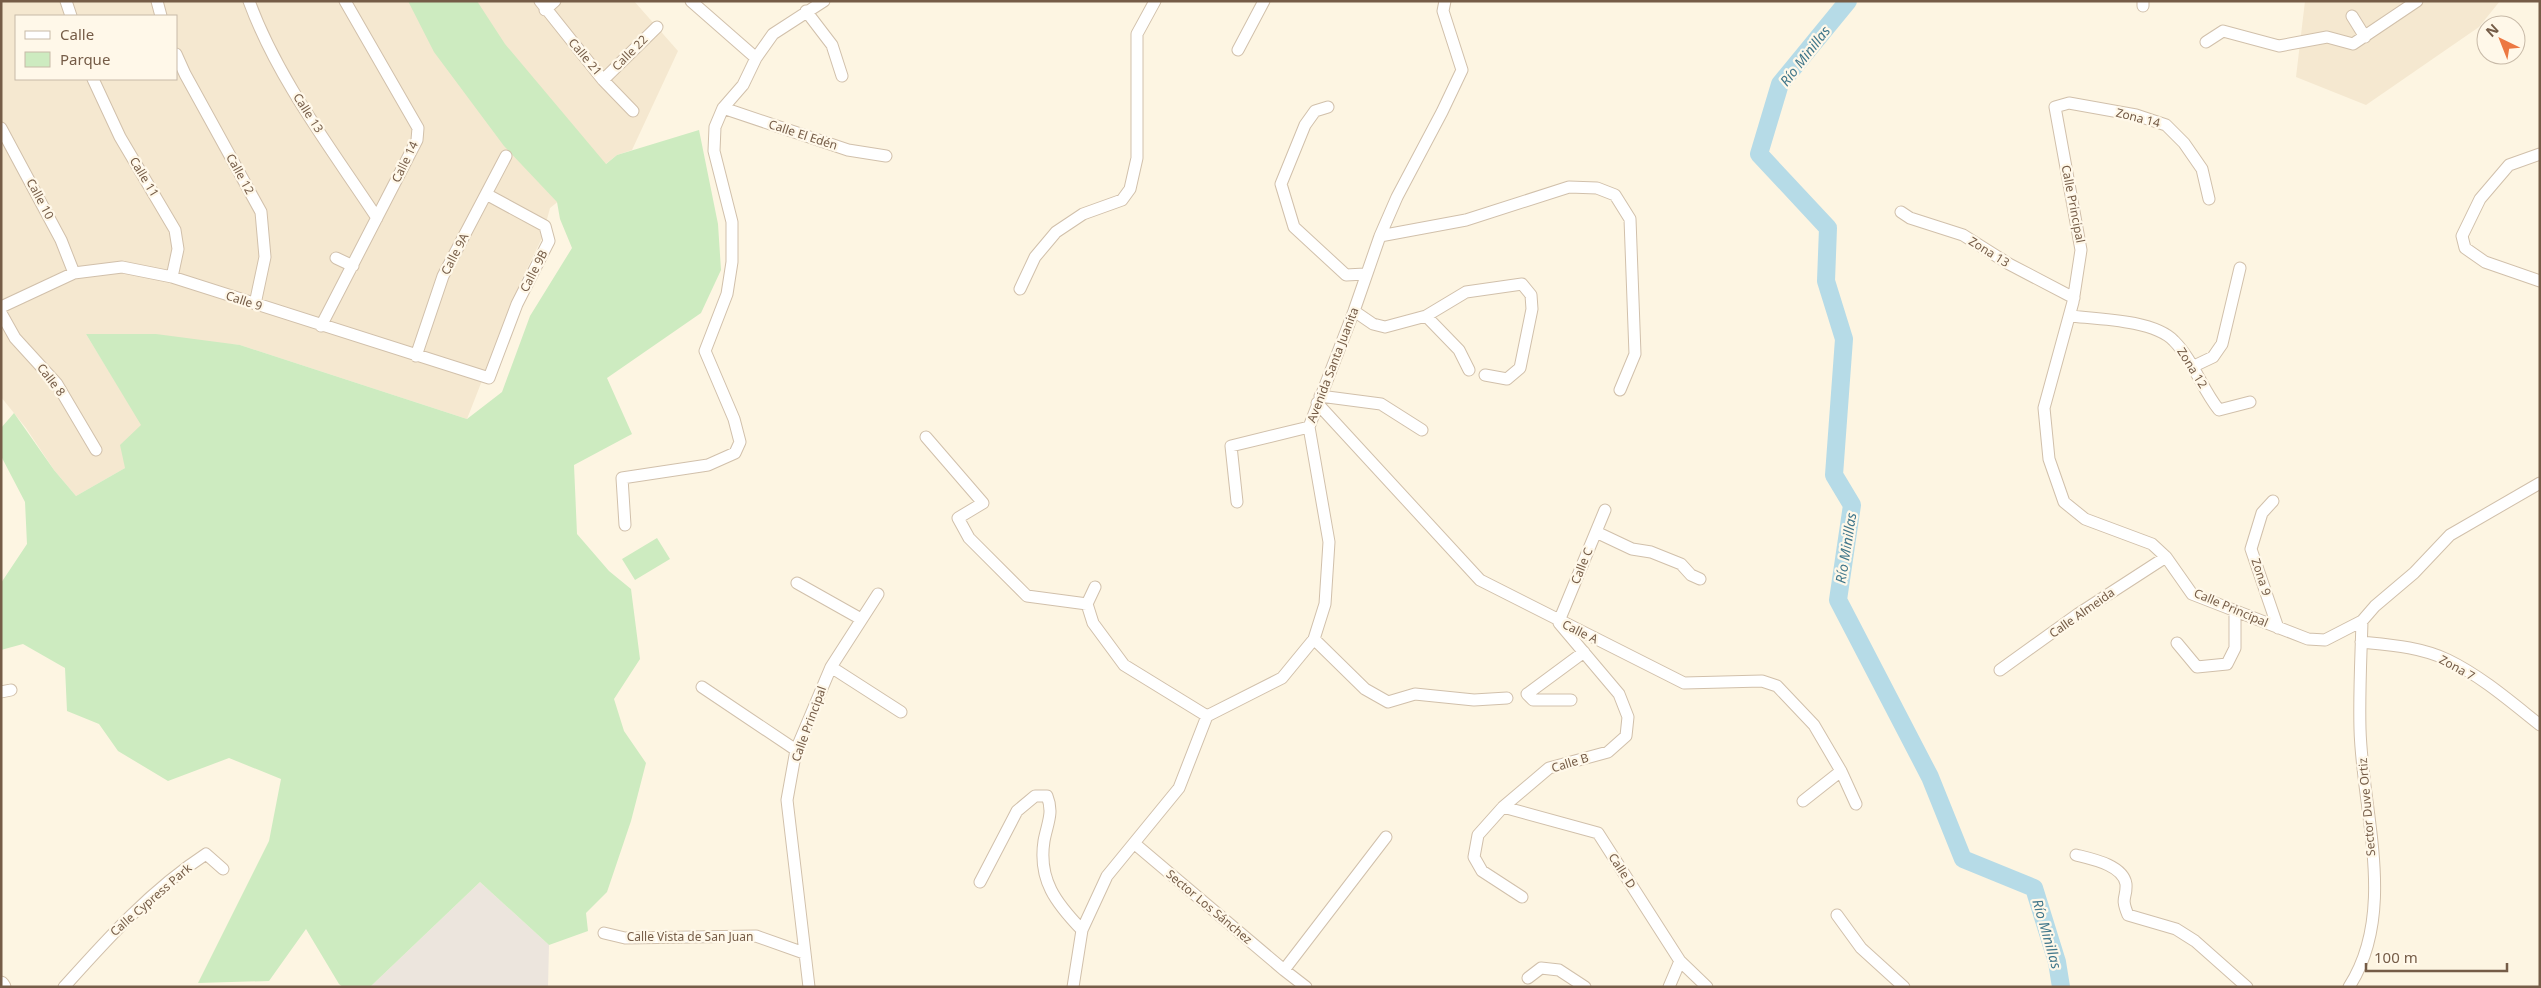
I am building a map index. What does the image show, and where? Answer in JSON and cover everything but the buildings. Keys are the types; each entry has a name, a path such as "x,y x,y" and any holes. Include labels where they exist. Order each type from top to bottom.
{"street":[{"path":"66,1 71,15"},
{"path":"157,1 161,15"},
{"name":"Calle 13","path":"249,1 259,28 284,77 377,218"},
{"name":"Calle 14","path":"321,326 417,140 418,128 345,1"},
{"path":"542,6 555,1"},
{"path":"691,1 756,58"},
{"path":"625,525 622,478 708,465 735,453 740,442 734,419 705,351 727,294 732,262 732,222 714,151 715,127 723,108 743,85 756,58 773,34 824,1"},
{"path":"1020,289 1035,257 1056,232 1083,214 1122,200 1130,189 1137,158 1137,34 1155,1"},
{"path":"1238,50 1264,1"},
{"name":"Avenida Santa Juanita","path":"1207,716 1282,678 1314,639 1325,604 1329,542 1309,427 1354,311 1365,274 1380,236 1397,197 1462,70 1442,11 1445,1"},
{"path":"2206,42 2223,31 2279,46 2327,37 2353,44 2417,1"},
{"name":"Calle 21","path":"542,6 603,80 632,111"},
{"path":"806,11 832,45 842,76"},
{"path":"2352,16 2365,37"},
{"name":"Calle 22","path":"603,80 657,27"},
{"name":"Calle 12","path":"178,58 260,212 265,257 254,304"},
{"name":"Calle 11","path":"93,80 120,137 175,230 178,249 172,277"},
{"name":"Zona 14","path":"2055,107 2069,103 2136,115 2166,126 2184,143 2202,169 2209,199"},
{"path":"1328,107 1315,111 1305,126 1281,184 1294,227 1346,276 1365,274"},
{"name":"Calle Principal","path":"2055,107 2081,250 2070,316 2044,408 2049,459 2064,502 2085,519 2152,544 2166,557 2192,594 2308,639 2325,640 2362,622 2374,606 2414,572 2450,535 2540,483"},
{"name":"Calle El Edén","path":"723,108 848,150 886,156"},
{"name":"Calle 10","path":"1,128 61,240 74,273"},
{"path":"2540,154 2509,165 2480,198 2462,236 2465,248 2485,262 2540,280"},
{"name":"Calle 9A","path":"416,356 443,276 506,156"},
{"path":"1380,236 1466,220 1569,187 1597,188 1614,195 1630,219 1635,354 1620,390"},
{"name":"Calle 9B","path":"486,194 545,226 549,240 517,304 489,378"},
{"name":"Zona 13","path":"1901,212 1910,218 1963,235 2009,264 2074,298"},
{"path":"336,258 353,266"},
{"name":"Calle 9","path":"1,307 74,273 122,266 172,277 489,378"},
{"path":"2192,367 2213,357 2222,344 2240,268"},
{"path":"1354,311 1373,324 1385,328 1426,316 1466,292 1522,284 1531,295 1532,310 1520,368 1507,379 1485,375"},
{"name":"Calle 8","path":"1,313 16,338 57,384 96,450"},
{"path":"1426,316 1459,350 1469,370"},
{"name":"Zona 12","path":"2070,316 2117,321 2156,330 2174,340 2219,410 2250,402"},
{"path":"1318,400 1381,404 1422,430"},
{"name":"Calle A","path":"1318,400 1480,580 1557,621 1684,683 1762,681 1777,686 1814,725 1841,771 1856,804"},
{"path":"1237,502 1231,446 1309,427"},
{"path":"926,437 983,502 958,518 969,538 1027,596 1087,604"},
{"name":"Zona 9","path":"2273,502 2262,513 2251,549 2278,628"},
{"name":"Calle C","path":"1557,621 1604,510"},
{"path":"1596,532 1632,549 1650,552 1681,564 1700,579"},
{"name":"Calle Almeida","path":"2000,670 2078,614 2166,557"},
{"path":"798,583 861,619"},
{"path":"1073,987 1082,930 1107,876 1179,788 1207,716 1124,665 1093,623 1087,604 1095,587"},
{"name":"Calle Principal","path":"809,987 787,800 796,750 831,667 878,594"},
{"path":"2177,643 2198,667 2226,664 2235,648 2235,611"},
{"name":"Calle B","path":"1522,898 1482,870 1474,857 1478,835 1503,807 1549,768 1608,752 1626,736 1628,717 1619,694 1557,621"},
{"name":"Sector Duve Ortiz","path":"2349,987 2371,937 2376,900 2360,729 2362,622"},
{"path":"1314,639 1365,689 1388,702 1415,694 1474,700 1507,698"},
{"name":"Zona 7","path":"2361,642 2413,648 2448,660 2500,693 2540,725"},
{"path":"1571,700 1533,700 1527,694 1584,652"},
{"path":"831,667 901,712"},
{"path":"702,687 796,750"},
{"path":"1803,801 1841,771"},
{"path":"980,882 1017,811 1036,796 1047,796 1052,808 1044,842 1044,875 1058,905 1082,930"},
{"name":"Calle D","path":"1503,807 1598,834 1680,961 1707,987"},
{"path":"1284,970 1386,838"},
{"name":"Sector Los Sánchez","path":"1135,844 1304,986"},
{"name":"Calle Cypress Park","path":"64,987 124,921 183,869 206,854 223,869"},
{"path":"2076,854 2120,872 2126,884 2122,902 2128,915 2176,929 2195,941 2247,987"},
{"path":"1837,915 1861,948 1904,987"},
{"name":"Calle Vista de San Juan","path":"604,933 625,938 756,936 804,954"},
{"path":"1669,987 1680,961"},
{"path":"1528,978 1541,968 1559,970 1585,987"}],"shaded area":[{"path":"1,1 634,1 678,51 632,150 617,155 550,208 542,238 521,281 467,419 240,345 86,334 142,425 125,468 76,496 54,470 26,428 1,397"},
{"path":"2305,1 2500,1 2489,15 2476,15 2476,29 2366,105 2296,77"},
{"path":"480,882 549,945 548,987 370,987"}],"green space":[{"path":"408,1 477,1 505,44 606,164 617,155 699,130 718,224 721,270 701,313 607,378 632,434 574,465 577,534 609,571 631,589 640,659 614,699 624,731 646,763 631,821 607,892 586,913 588,931 549,945 480,882 370,987 343,987 339,984 306,929 269,981 198,983 269,841 281,779 229,758 168,781 118,751 99,724 67,711 65,668 23,644 1,650 1,583 27,544 25,502 1,456 1,428 14,413 54,470 76,496 125,468 120,445 141,425 86,334 156,334 240,345 467,419 502,392 530,316 572,248 560,219 557,202 504,146 434,52"},
{"path":"657,538 670,559 635,580 622,559"}],"waterway":[{"name":"Río Minillas","path":"1848,1 1780,84 1759,154 1828,228 1826,281 1844,339 1834,475 1852,505 1838,600 1930,777 1963,859 2034,888 2057,962 2061,987"}]}
